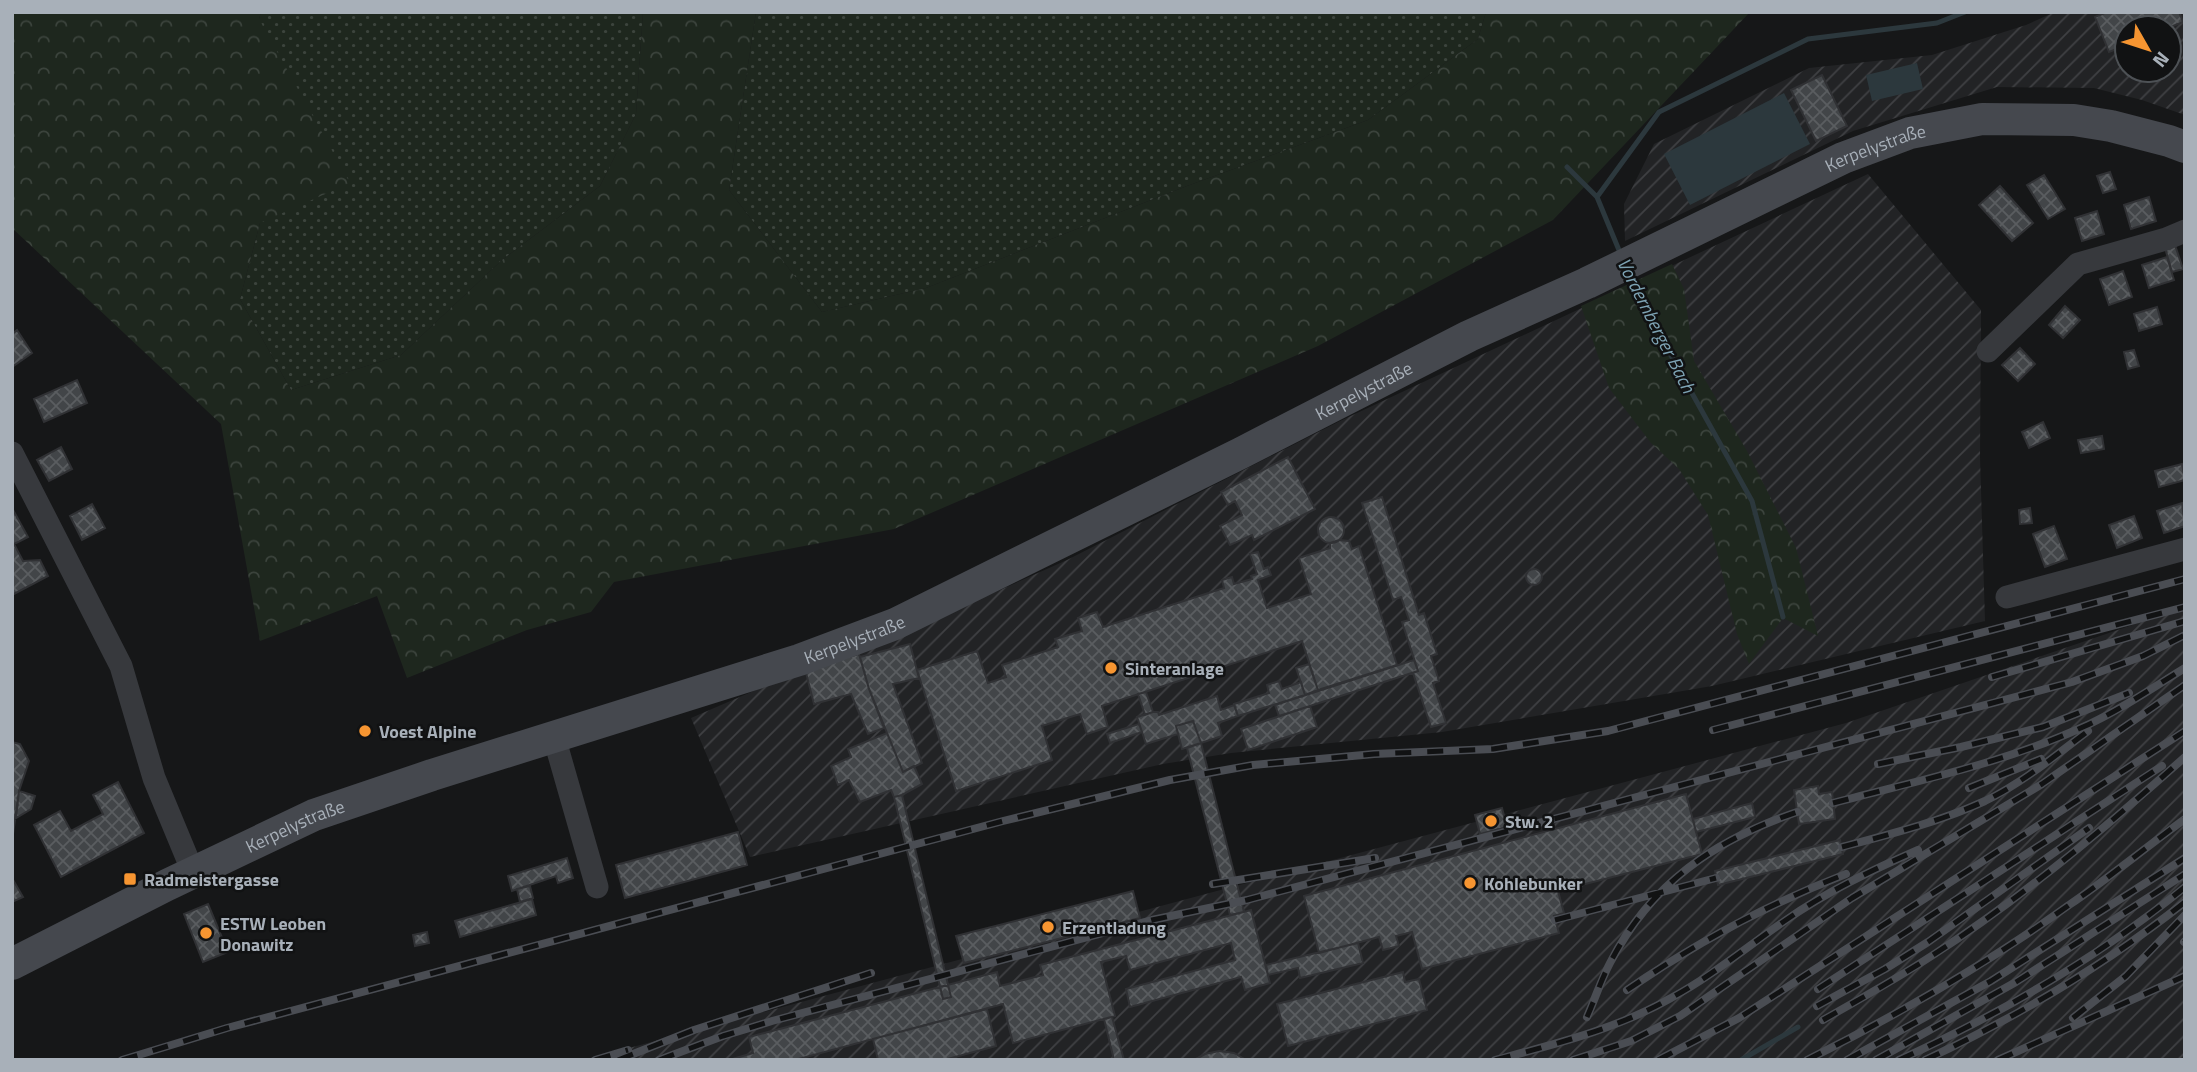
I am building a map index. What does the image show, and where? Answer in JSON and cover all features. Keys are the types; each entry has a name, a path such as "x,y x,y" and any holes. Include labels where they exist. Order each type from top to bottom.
{"main road":[{"name":"Kerpelystraße","path":"12,964 314,815 432,775 806,658 895,624 1241,453 1469,336 1587,283 1843,158 1910,133 1982,119 2074,120 2158,138 2185,147"}],"street":[{"path":"1988,351 2078,264 2185,231"},
{"path":"12,453 121,666 154,778 193,873"},
{"path":"2007,597 2185,549"},
{"path":"554,737 597,887"}],"shaded area":[{"path":"2055,12 2185,12 2185,115 2142,100 2094,88 1997,87 1853,131 1625,241 1624,204 1654,144 1809,68 1932,55 2026,25"},
{"path":"1917,63 1923,89 1872,101 1866,75"},
{"path":"1784,93 1810,144 1690,205 1664,154"},
{"path":"1868,174 1981,310 1980,457 1985,621 1712,686 1442,732 1231,753 1163,764 750,857 691,718 805,669 870,648 1067,560 1340,421"},
{"path":"2185,607 2185,1060 584,1060 1846,723"}],"green space":[{"path":"12,12 261,12 259,19 350,183 260,223 240,299 291,390 401,355 502,260 600,186 636,114 643,12 756,12 729,190 822,312 926,288 1187,186 1368,120 1478,39 1486,12 1750,12 1553,220 1318,346 894,529 614,582 591,612 527,630 407,678 377,596 260,641 221,424 12,228"},
{"path":"261,12 643,12 636,114 600,186 502,260 401,355 291,390 240,299 260,223"},
{"path":"756,12 1486,12 1478,39 1368,120 1187,186 926,288 822,312 729,190"},
{"path":"1672,264 1684,289 1694,361 1747,451 1796,548 1818,636 1783,618 1749,664 1737,634 1708,515 1679,469 1651,443 1609,388 1581,306"}],"building":[{"path":"2107,12 2180,14 2113,14 2113,50 2109,52 2095,17"},
{"path":"1822,75 1847,126 1816,141 1791,90"},
{"path":"2110,172 2116,189 2103,193 2097,176"},
{"path":"2044,175 2065,209 2048,219 2027,185"},
{"path":"2000,186 2033,223 2012,241 1979,205"},
{"path":"2149,197 2156,221 2131,229 2124,205"},
{"path":"2097,211 2104,234 2082,241 2075,218"},
{"path":"2175,245 2183,269 2172,272 2165,248"},
{"path":"2167,257 2174,280 2149,288 2142,265"},
{"path":"2123,271 2132,297 2109,305 2100,279"},
{"path":"2065,306 2080,320 2063,338 2049,325"},
{"path":"2157,307 2162,324 2139,331 2134,314"},
{"path":"17,330 32,353 12,367 12,334"},
{"path":"2020,348 2035,364 2018,381 2002,365"},
{"path":"2134,350 2139,366 2128,369 2124,352"},
{"path":"77,380 87,403 44,422 34,399"},
{"path":"2043,422 2050,438 2029,448 2022,432"},
{"path":"2102,436 2104,449 2081,453 2078,440"},
{"path":"61,447 72,469 49,481 37,460"},
{"path":"1288,457 1315,509 1254,540 1252,535 1230,545 1220,526 1242,515 1235,501 1228,505 1221,492"},
{"path":"2182,464 2185,480 2159,487 2155,471"},
{"path":"1382,497 1419,615 1424,613 1437,654 1431,656 1439,681 1433,683 1446,723 1431,727 1413,673 1418,671 1402,622 1409,620 1401,597 1393,600 1362,503"},
{"path":"2182,503 2185,526 2164,533 2157,511"},
{"path":"92,504 105,528 82,540 70,516"},
{"path":"12,508 28,537 14,544 23,561 40,560 48,576 12,595"},
{"path":"2030,508 2032,523 2020,524 2019,510"},
{"path":"2134,516 2142,538 2117,548 2109,525"},
{"path":"1331,517 1340,521 1344,530 1340,539 1331,543 1322,539 1318,530 1322,521"},
{"path":"2054,526 2067,559 2045,567 2033,534"},
{"name":"Sinteranlage","path":"1349,541 1352,549 1359,546 1397,665 1318,690 1302,641 1102,706 1108,727 1087,734 1080,714 1042,726 1052,760 956,791 917,670 977,651 988,683 1006,677 1002,665 1058,647 1055,639 1082,631 1078,618 1097,612 1103,627 1224,588 1222,580 1232,577 1234,584 1252,579 1251,576 1257,574 1250,554 1258,552 1264,569 1268,567 1271,575 1258,580 1267,608 1311,594 1299,558 1330,548 1330,543"},
{"path":"1534,569 1540,571 1540,583 1534,585 1528,583 1526,577 1528,571"},
{"path":"910,644 919,678 893,684 922,763 903,772 869,689 860,657"},
{"path":"859,654 884,728 868,734 851,694 814,704 805,669"},
{"path":"1414,660 1418,671 1279,716 1275,705"},
{"path":"1309,664 1318,690 1305,695 1296,668"},
{"path":"1279,681 1282,689 1301,682 1305,695 1238,716 1234,704 1269,693 1267,685"},
{"path":"1146,692 1153,712 1145,715 1138,694"},
{"path":"1217,696 1221,710 1234,705 1238,716 1218,723 1222,736 1201,743 1193,721 1176,726 1178,734 1146,744 1137,717 1153,712 1158,712 1159,715"},
{"path":"1310,706 1317,727 1248,750 1241,729"},
{"path":"1193,721 1201,743 1182,749 1176,726"},
{"path":"1139,724 1142,732 1110,743 1107,734"},
{"path":"887,733 903,772 914,766 922,784 902,795 894,797 891,790 860,802 849,780 838,785 831,766 851,757 848,749"},
{"path":"12,742 20,744 29,761 19,791 13,834"},
{"path":"1201,743 1244,912 1230,915 1187,748"},
{"path":"118,782 144,833 61,877 34,825 60,811 71,831 103,814 93,795"},
{"path":"1818,786 1819,794 1832,792 1835,819 1799,824 1794,790"},
{"path":"19,791 35,796 31,809 16,818"},
{"name":"Kohlebunker","path":"1686,794 1702,854 1558,891 1564,913 1554,916 1559,933 1422,969 1412,932 1396,936 1399,946 1383,950 1379,937 1319,953 1304,896"},
{"path":"902,795 951,997 943,999 894,797"},
{"path":"1752,803 1755,817 1696,832 1693,819"},
{"name":"Stw. 2","path":"1502,808 1507,827 1480,834 1475,815"},
{"path":"738,832 747,865 625,898 616,865"},
{"path":"1840,840 1843,854 1718,885 1715,871"},
{"path":"567,858 573,878 558,883 556,876 512,891 508,876"},
{"path":"12,878 23,897 12,902"},
{"path":"530,886 533,898 520,902 517,889"},
{"name":"Erzentladung","path":"1133,891 1140,918 964,963 956,936"},
{"path":"532,899 536,915 460,937 455,921"},
{"name":"ESTW Leoben Donawitz","path":"208,904 228,952 203,962 184,914"},
{"path":"1251,910 1270,983 1245,990 1241,977 1130,1007 1126,989 1235,960 1231,943 1130,970 1126,956 1101,962 1115,1016 1013,1043 1003,1004 795,1060 729,1060 753,1053 749,1037 997,972 1000,986 1043,975 1040,965"},
{"path":"427,932 429,943 415,946 413,935"},
{"path":"1358,943 1363,963 1300,978 1298,968 1268,975 1266,965"},
{"path":"1403,972 1405,982 1419,979 1427,1010 1288,1046 1277,1004"},
{"path":"987,1009 996,1046 944,1060 878,1060 873,1039"},
{"path":"1112,1017 1124,1060 1114,1060 1104,1019"},
{"path":"1219,1051 1234,1053 1246,1060 1194,1060"}],"waterway":[{"name":"Vordernberger Bach","path":"1621,255 1597,197 1659,112 1808,39 1937,23 1965,12"},
{"path":"1567,167 1597,197"},
{"name":"Vordernberger Bach","path":"1628,274 1752,501 1783,617"},
{"name":"Vordernberger Bach","path":"1741,1060 1798,1027"}],"railway":[{"path":"122,1060 227,1028 1003,821 1170,780 1253,765 1374,754 1493,749 1608,731 2185,579"},
{"path":"1713,730 2185,607"},
{"path":"1992,677 2185,621"},
{"path":"659,1060 772,1021 1152,920 1247,900 2072,682 2143,656 2185,635"},
{"path":"1833,803 1960,770 2053,740 2109,714 2185,668"},
{"path":"1573,1060 1631,1041 1680,1016 1852,898 2042,784 2185,685"},
{"path":"1878,764 2043,727 2129,693"},
{"path":"1842,847 1932,821 1985,801 2025,778 2088,731"},
{"path":"1658,1060 1739,1018 2185,731"},
{"path":"1823,1020 1920,964 1999,910 2094,836 2185,757"},
{"path":"1969,788 2041,759"},
{"path":"1818,989 2162,766"},
{"path":"1587,1017 1607,969 1626,935 1666,887 1688,868 1739,836 1797,812"},
{"path":"1807,1060 1908,1007 2006,948 2084,895 2185,819"},
{"path":"1817,1006 1928,942 2089,828"},
{"path":"1495,1060 1585,1035 1650,1009 1701,980 1818,900 1867,873 1918,850"},
{"path":"1213,884 1375,858"},
{"path":"1847,1060 1991,981 2185,858"},
{"path":"1627,990 1679,956 1733,926 1846,874"},
{"path":"1876,1060 2016,982 2185,874"},
{"path":"1555,920 1716,878"},
{"path":"1899,1060 2011,1004 2048,982 2118,937 2185,887"},
{"path":"1925,1060 2060,988 2124,947 2185,902"},
{"path":"2073,1018 2126,976 2185,915"},
{"path":"618,1060 694,1030 871,973"},
{"path":"1998,1060 2185,976"},
{"path":"595,1060 628,1050"}],"place":[{"name":"Sinteranlage","path":"1111,668"},
{"name":"Voest Alpine","path":"365,731"},
{"name":"Stw. 2","path":"1491,821"},
{"name":"Radmeistergasse","path":"130,879"},
{"name":"Kohlebunker","path":"1470,883"},
{"name":"Erzentladung","path":"1048,927"},
{"name":"ESTW Leoben Donawitz","path":"206,933"}]}
